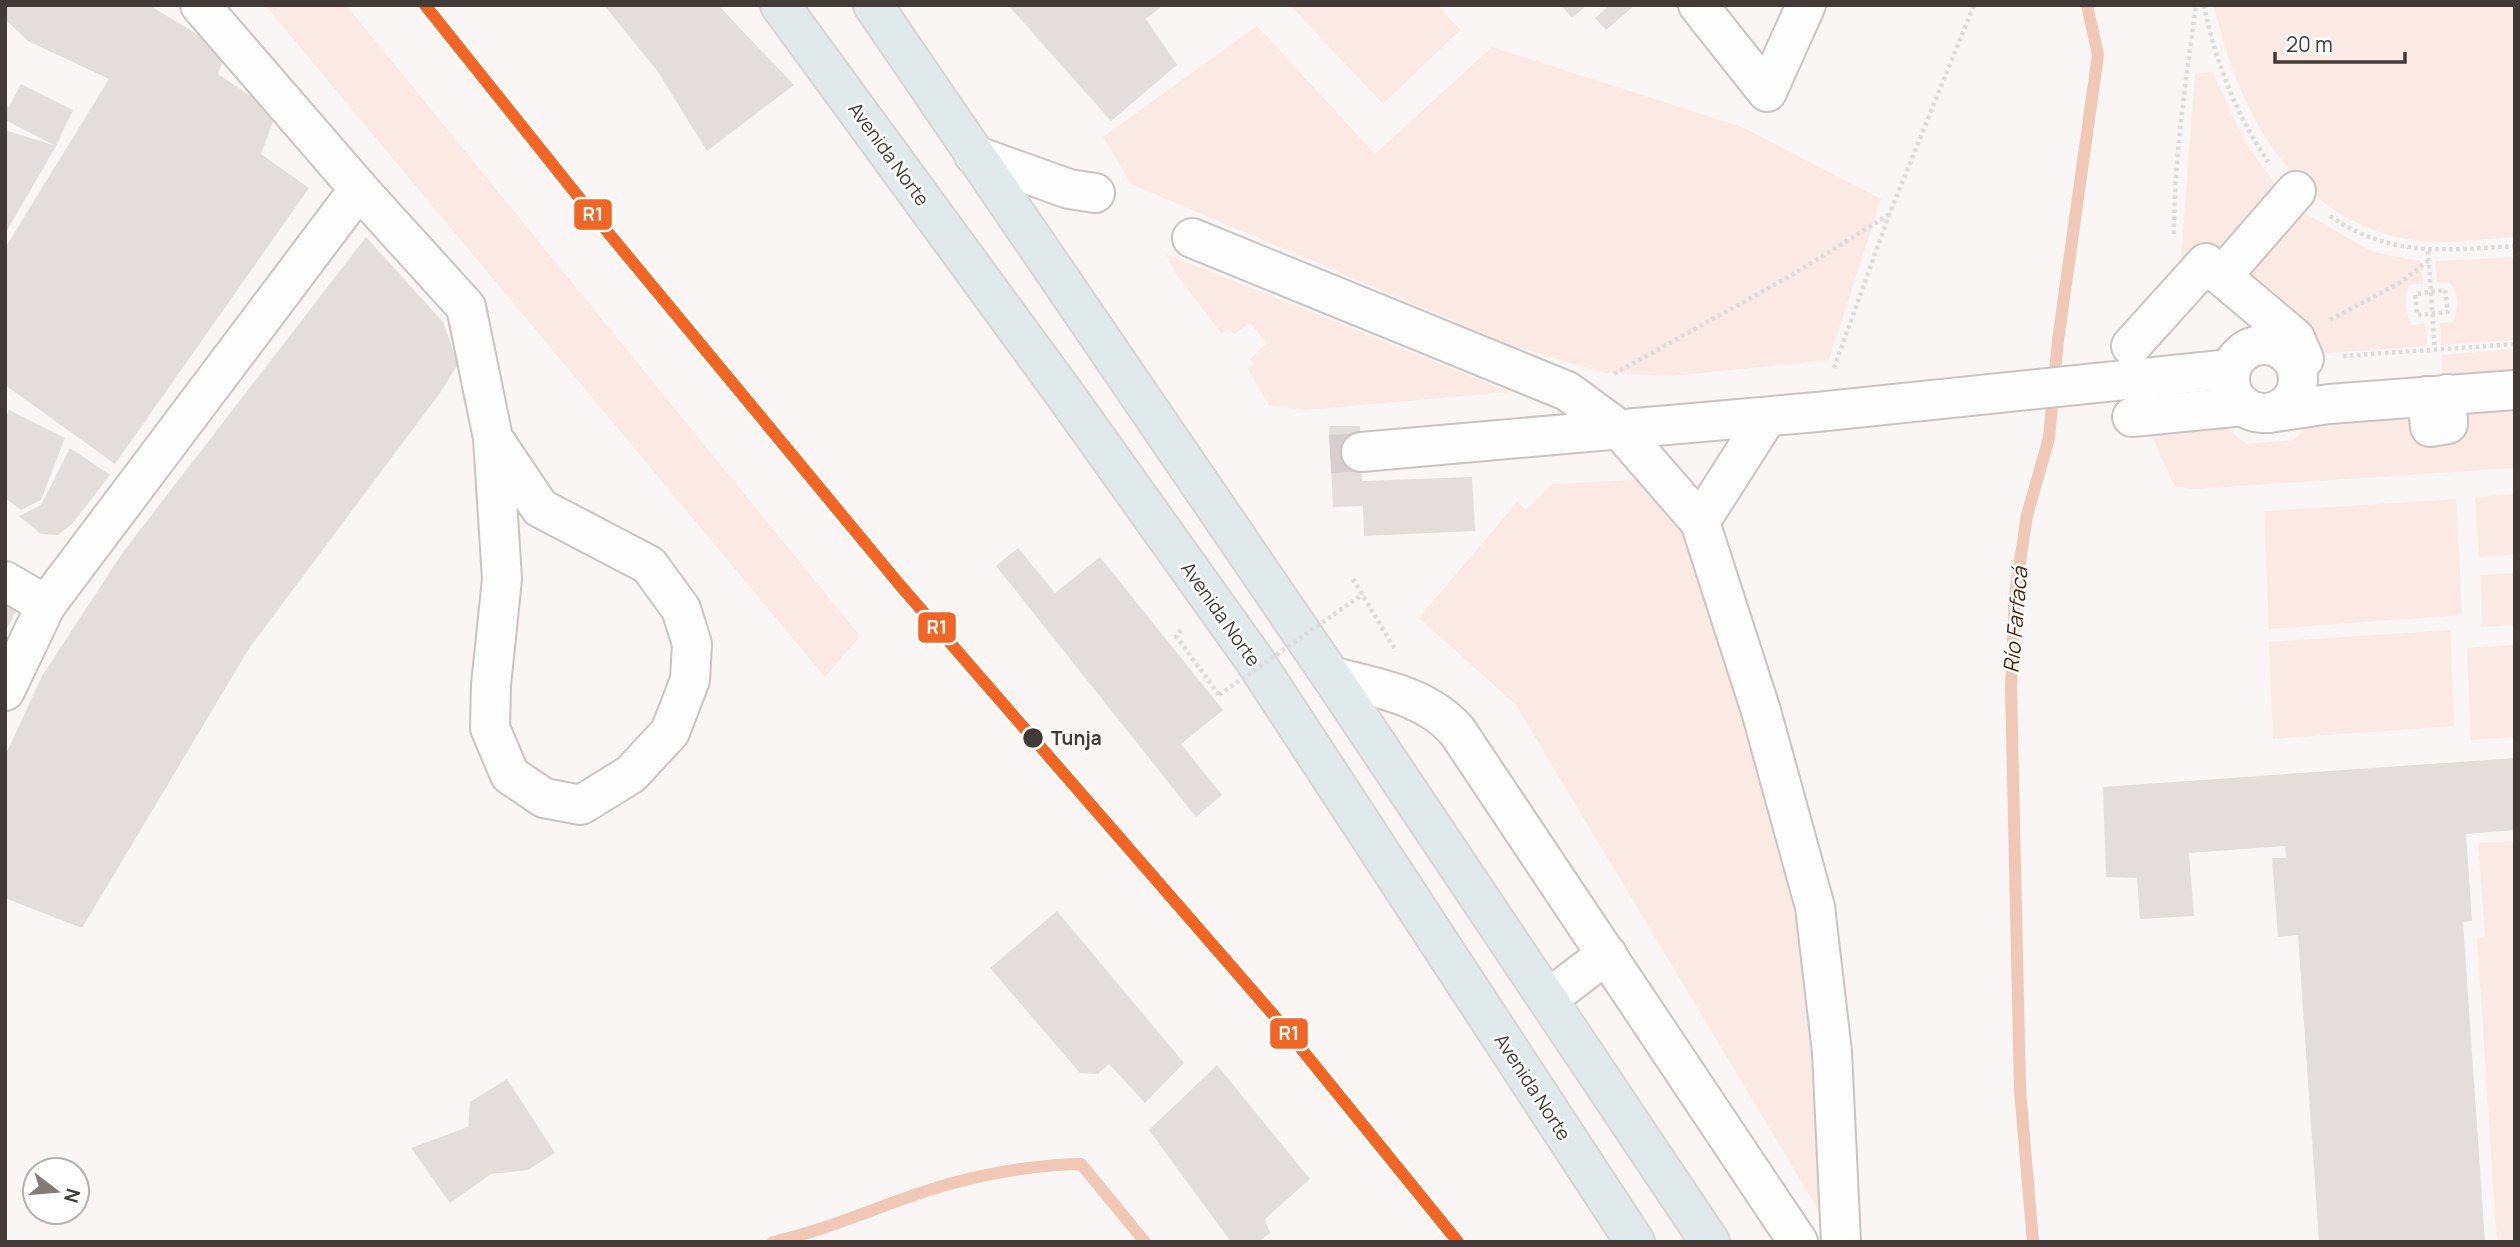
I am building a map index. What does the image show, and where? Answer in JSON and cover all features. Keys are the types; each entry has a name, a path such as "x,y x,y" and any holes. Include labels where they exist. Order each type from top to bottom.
{"main road":[{"name":"Avenida Norte","path":"780,5 1066,396 1246,649 1635,1242"},
{"path":"873,5 1331,676 1710,1242"}],"street":[{"path":"200,5 359,189 466,307 493,438 502,579 489,728 510,775 544,798 581,805 631,774 670,732 690,680 692,644 681,609 649,565 540,508 493,438"},
{"path":"1698,5 1768,92 1806,5"},
{"path":"974,155 1069,189 1095,193"},
{"path":"5,691 46,605 359,189"},
{"path":"2222,276 2286,214"},
{"path":"1192,238 1567,391 1620,430 1700,522 1761,711 1815,907 1832,1052 1841,1242"},
{"path":"2133,381 2179,284 2206,263 2298,332"},
{"path":"2133,381 2256,410 2280,410 2296,394 2298,370 2294,359 2276,345 2265,344 2243,351 2231,369 2232,392 2256,410 2436,382 2515,390"},
{"path":"1361,452 1768,417 2231,369"},
{"path":"1700,522 1768,417"},
{"path":"5,581 46,605"},
{"path":"1331,676 1414,699 1445,716 1798,1242"},
{"path":"1548,999 1607,954"}],"path":[{"path":"1834,369 1889,215 1975,5"},
{"path":"2179,284 2174,197 2196,5"},
{"path":"1567,391 1619,372 1792,275 1889,215"},
{"path":"2428,251 2436,382"},
{"path":"2298,332 2401,282 2428,261"},
{"path":"2445,290 2448,312 2417,315 2415,294 2430,292 2445,290"},
{"path":"2298,332 2436,382 2515,344"},
{"path":"1353,579 1370,605"},
{"path":"1219,695 1363,594"}],"shaded area":[{"path":"265,5 346,5 860,636 825,677"},
{"path":"1290,5 1438,5 1460,30 1383,104"},
{"path":"2214,5 2515,5 2515,237 2455,242 2419,241 2376,231 2339,213 2307,188 2280,158 2257,123 2239,85"},
{"path":"1257,26 1375,154 1492,47 1742,127 1881,199 1829,360 1673,376 1606,373 1513,346 1131,184 1103,137"},
{"path":"2212,72 2245,142 2278,188 2220,255 2204,244 2189,265 2181,258 2195,74"},
{"path":"2301,211 2373,252 2421,261 2423,284 2409,285 2406,305 2412,325 2426,323 2427,346 2312,354 2244,278"},
{"path":"1166,254 1510,392 1305,410 1269,405 1248,369 1254,364 1250,359 1267,343 1250,323 1234,334 1228,328 1222,334 1176,274"},
{"path":"2515,257 2515,340 2441,345 2440,323 2453,322 2458,302 2450,283 2437,282 2435,261"},
{"path":"2515,349 2515,370 2442,375 2442,355"},
{"path":"2515,411 2515,468 2194,489 2175,487 2148,428 2220,422 2246,444 2294,440 2308,425"},
{"path":"1649,479 1678,512 1783,806 1808,968 1829,1228 1516,705 1419,618 1517,502 1526,510 1552,484"},
{"path":"2515,494 2515,554 2479,557 2475,497"},
{"path":"2456,499 2462,615 2269,629 2264,511"},
{"path":"2515,573 2515,625 2482,627 2480,575"},
{"path":"2450,630 2454,726 2273,739 2269,642"},
{"path":"2515,645 2515,737 2471,740 2467,648"},
{"path":"2515,841 2515,1242 2497,1242 2477,939 2485,937 2478,843"}],"building":[{"path":"5,5 149,5 226,52 218,74 276,113 261,154 309,188 115,464 5,385 5,248 109,79 28,41 5,19"},
{"path":"604,5 718,5 794,85 707,151 658,72"},
{"path":"1008,5 1163,5 1146,19 1177,65 1111,121"},
{"path":"1561,5 1587,5 1572,18"},
{"path":"1610,5 1635,5 1606,30 1595,18"},
{"path":"21,84 73,110 56,146 5,120 5,106 9,107"},
{"path":"5,130 56,146 5,234"},
{"path":"366,237 443,322 458,364 440,393 250,647 82,928 5,898 5,756 42,676 123,552"},
{"path":"9,410 65,438 41,500 21,510 5,498 5,418"},
{"path":"1329,426 1360,426 1362,481 1472,477 1475,531 1364,536 1363,506 1333,507"},
{"path":"70,448 110,475 72,524 58,535 41,534 19,516 41,505"},
{"path":"1018,548 1055,593 1100,557 1223,710 1181,744 1222,795 1196,817 996,566"},
{"path":"5,606 16,611 5,632"},
{"path":"2515,758 2515,830 2466,834 2472,921 2463,922 2485,1242 2319,1242 2298,935 2278,937 2272,858 2286,858 2285,846 2189,853 2194,916 2140,919 2137,878 2106,877 2103,787"},
{"path":"1057,911 1184,1063 1145,1103 1109,1064 1098,1074 1080,1073 990,968"},
{"path":"1217,1065 1310,1179 1265,1219 1270,1233 1258,1242 1231,1242 1149,1130"},
{"path":"507,1079 555,1153 528,1170 491,1174 450,1203 411,1148 468,1127 470,1102"}],"waterway":[{"name":"Río Farfacá","path":"2033,1242 2020,1090 2011,686 2015,595 2027,515 2049,438 2058,340 2098,55 2087,5"},
{"path":"773,1242 959,1181 1028,1168 1081,1164 1145,1242"}],"tunnel":[{"path":"1330,454 1361,452"}],"transit line":[{"name":"R1","path":"425,5 577,195 899,584 1277,1019 1458,1242"}],"place":[{"name":"Tunja","path":"1033,738"}]}
